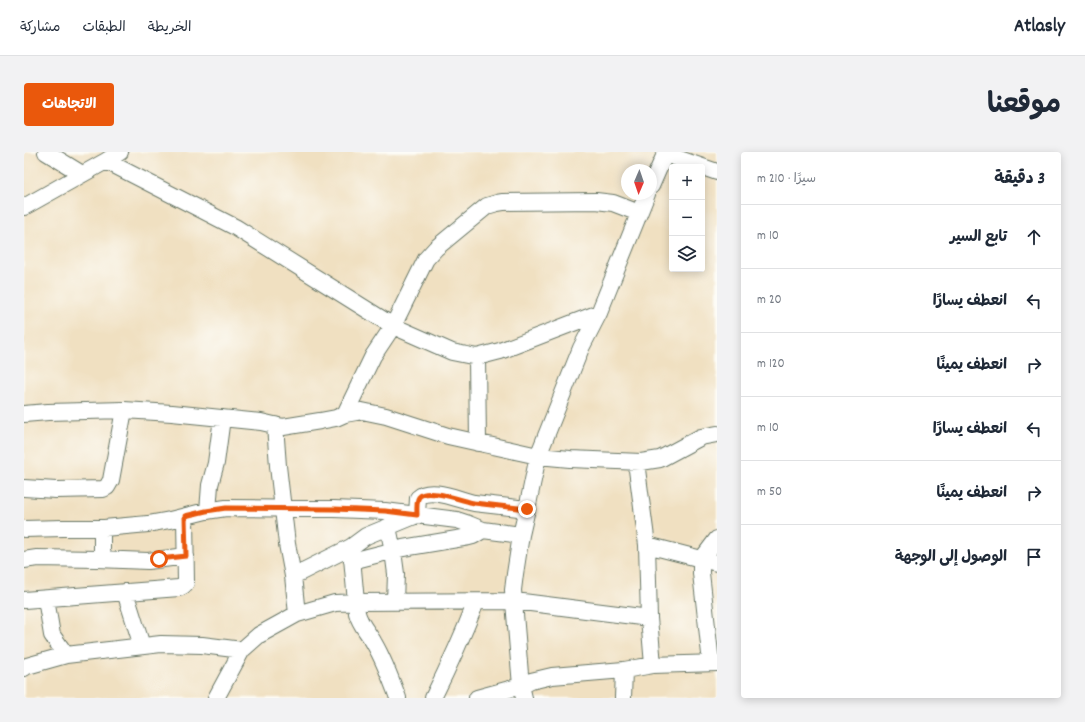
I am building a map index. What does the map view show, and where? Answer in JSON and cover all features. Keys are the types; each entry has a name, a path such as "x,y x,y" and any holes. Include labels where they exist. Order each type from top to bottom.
{"street":[{"path":"46,152 82,174"},
{"path":"24,207 120,152"},
{"path":"657,172 665,153 717,172"},
{"path":"106,161 235,227 393,326 452,352 477,357 500,351 599,313"},
{"path":"523,692 513,590 521,535 538,456 581,348 599,313 645,200"},
{"path":"345,414 373,356 393,326 426,258 487,206 503,202 596,201 613,203 639,213"},
{"path":"477,357 478,443"},
{"path":"24,414 124,410 262,422 283,427 336,418 345,414 362,412 386,416 448,436 538,456 636,462 660,458 702,437 717,434"},
{"path":"24,488 56,490 103,489 107,487 111,480 124,410"},
{"path":"208,511 210,485 216,463 222,418"},
{"path":"275,425 287,544 293,576 297,614"},
{"path":"636,462 647,545 649,618 654,665"},
{"path":"417,515 418,498 421,495 426,494 439,494 474,503 527,509"},
{"path":"24,529 102,528 148,524 226,508 334,509 378,510 457,520 482,530 521,535"},
{"path":"398,698 374,642 359,621 351,554 366,536 417,515"},
{"path":"24,600 179,588 183,586 186,582 185,516"},
{"path":"388,527 396,574 395,602"},
{"path":"102,528 102,559"},
{"path":"293,576 351,554 393,551 469,537 482,530"},
{"path":"477,698 523,692 531,681 552,676 624,670 654,665 714,663 701,565 710,561 717,539"},
{"path":"647,545 710,561"},
{"path":"24,560 37,558 148,561 186,556"},
{"path":"125,592 142,646"},
{"path":"46,599 52,635 66,655"},
{"path":"216,698 242,650 259,635 297,614 335,603 515,601 649,618"},
{"path":"433,698 476,602"},
{"path":"24,668 66,655 161,644 242,650"},
{"path":"623,698 624,670"}],"route":[{"path":"159,559 186,556 185,516 226,508 334,509 385,511 417,515 418,498 421,495 439,494 474,503 527,509"}]}
